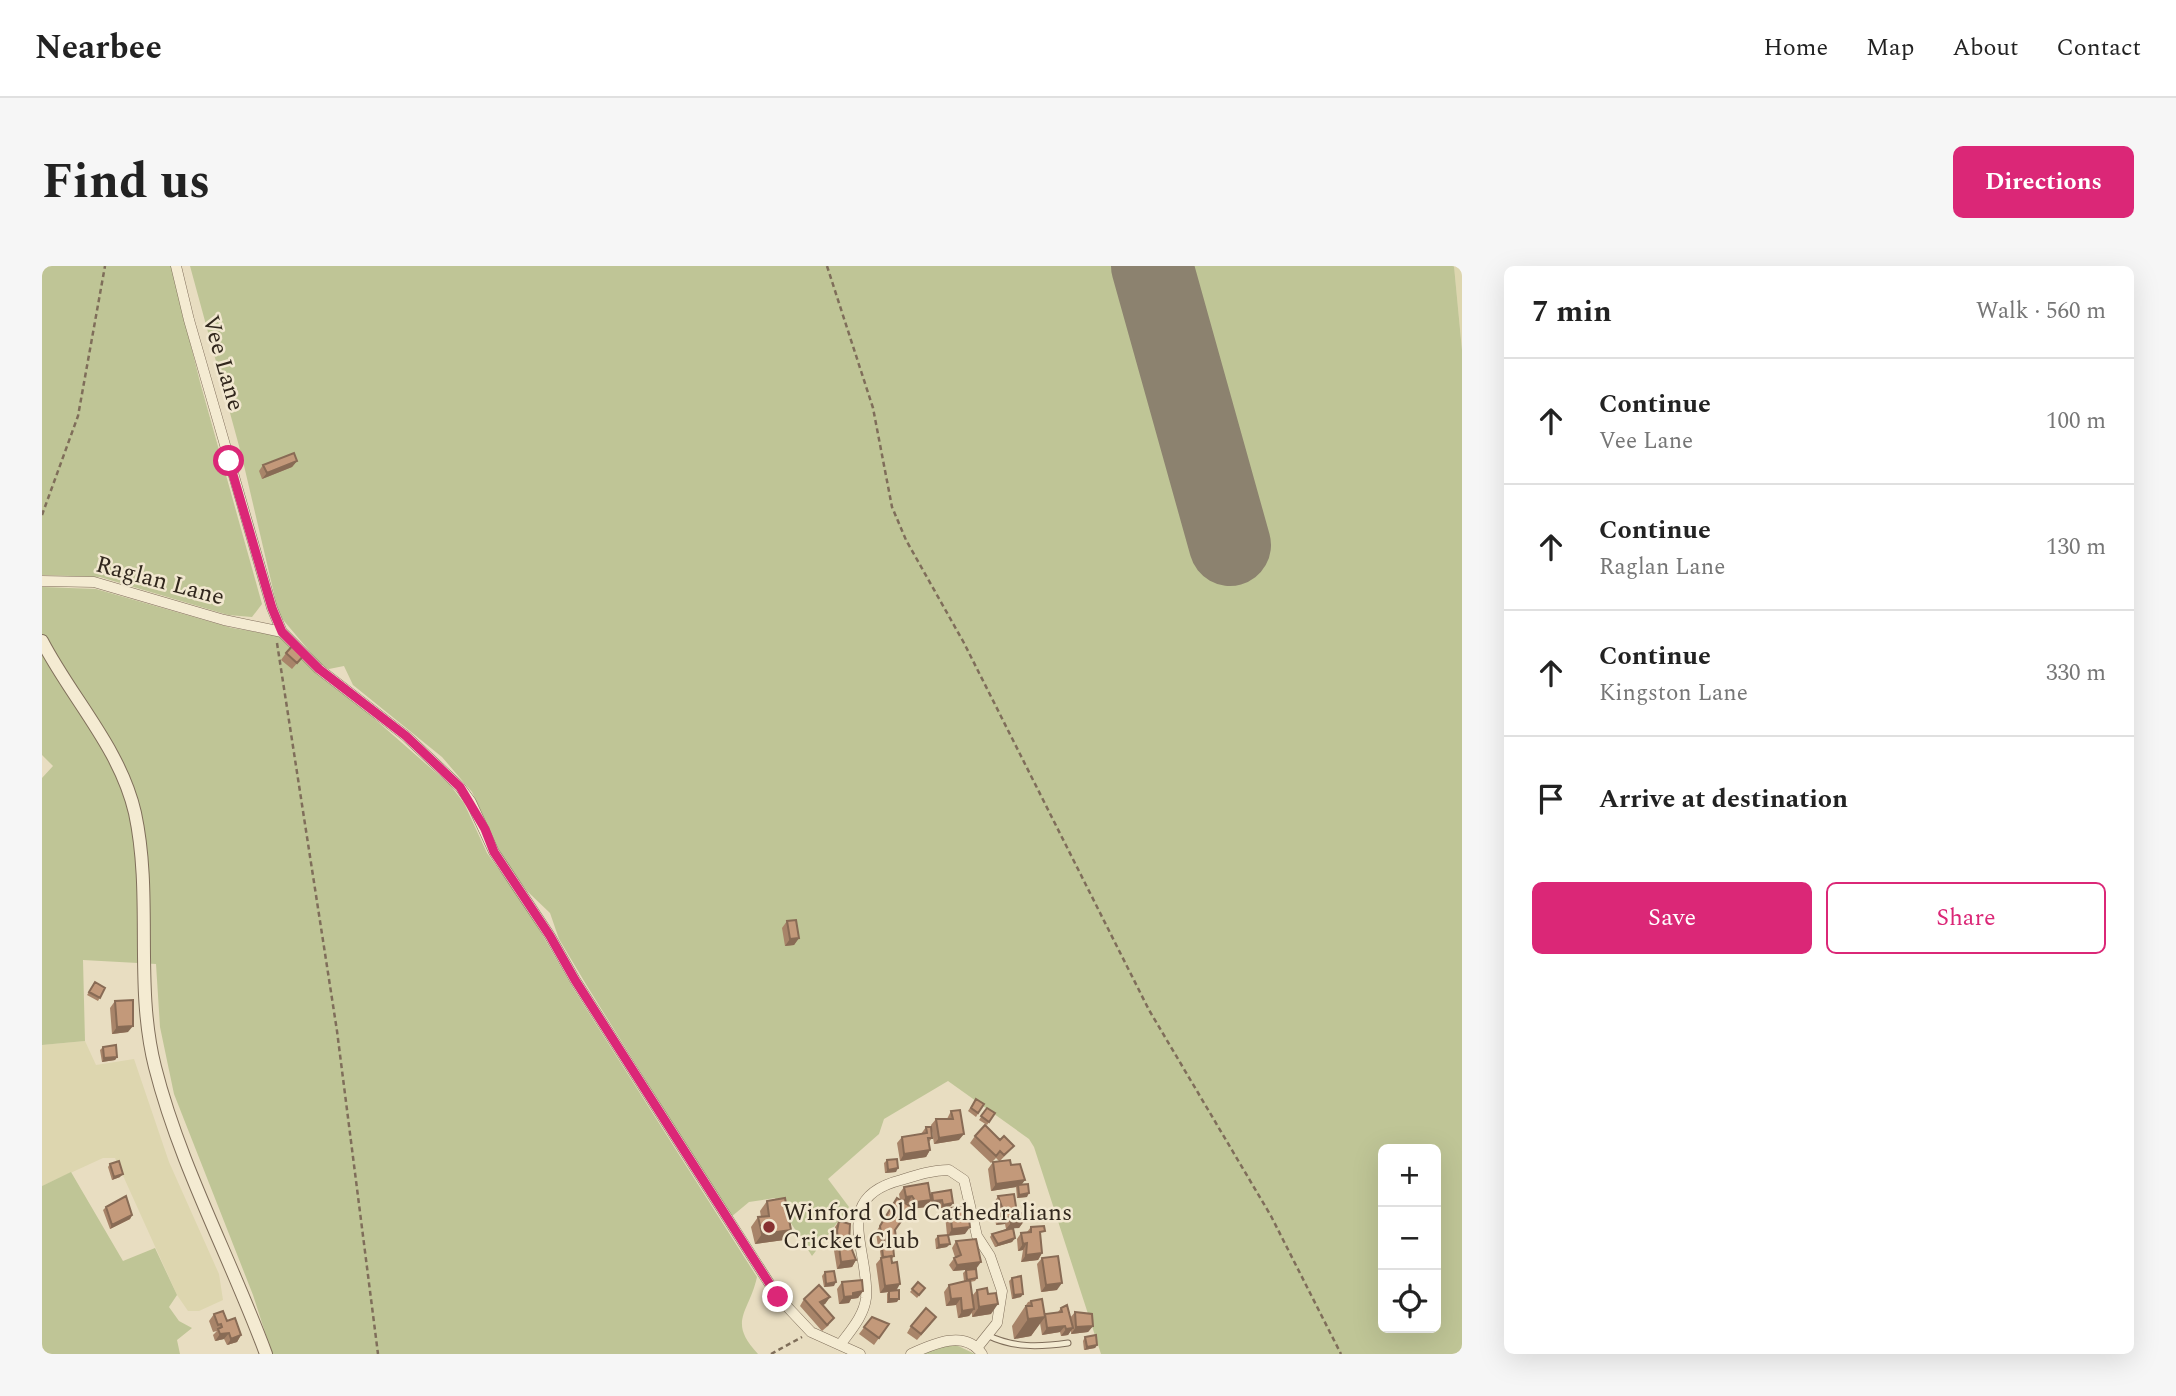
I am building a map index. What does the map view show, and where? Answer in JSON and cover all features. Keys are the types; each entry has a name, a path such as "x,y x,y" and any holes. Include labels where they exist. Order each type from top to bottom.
{"street":[{"name":"Vee Lane","path":"176,266 188,320 278,631"},
{"name":"Raglan Lane","path":"42,581 94,582 224,620 255,624 278,631 319,669 406,736 460,787 485,829 494,852 550,936 575,980 750,1256 797,1321 811,1332"},
{"path":"255,624 272,608"},
{"path":"42,641 111,752 134,810 142,849 149,1034 155,1066 168,1111 266,1354"},
{"path":"840,1345 860,1316 866,1298 857,1226 863,1204 875,1189 886,1183 938,1170 949,1170 964,1180 977,1236 997,1271 1002,1291 1002,1308 997,1323 987,1335 980,1351 963,1341 949,1340 911,1354"},
{"path":"811,1332 860,1354"}],"lane":[{"path":"987,1335 1007,1345 1040,1347 1068,1343"}],"path":[{"path":"42,515 78,416 105,266"},
{"path":"827,266 873,408 892,507 906,540 964,643 1149,1010 1271,1216 1341,1354"},
{"path":"278,631 337,1031 378,1354"},
{"path":"771,1354 811,1332"}],"shaded area":[{"path":"1454,266 1462,266 1462,350"},
{"path":"85,1041 96,1065 134,1059 169,1162 219,1274 223,1300 199,1311 188,1311 177,1295 115,1158 103,1158 42,1186 42,1045"}],"green space":[{"path":"42,266 171,266 200,382 262,604 252,617 228,615 100,577 42,575"},
{"path":"190,266 1142,266 1219,545 1226,551 1236,546 1238,535 1163,266 1454,266 1462,350 1462,1354 1101,1354 1034,1147 1029,1139 948,1081 884,1119 879,1134 828,1179 849,1207 812,1256 775,1198 749,1202 731,1217 559,939 550,913 527,891 503,858 472,792 442,757 353,685 344,666 329,669 322,666 279,615 242,457"},
{"path":"42,587 96,589 232,628 280,636 450,785 464,803 487,853 528,910 573,988 757,1277 742,1325 749,1343 758,1354 272,1354 253,1295 174,1094 160,1027 156,964 83,960 85,1041 42,1045 42,778 53,766 42,755"},
{"path":"71,1172 123,1261 155,1248 177,1295 169,1307 179,1321 192,1328 177,1340 180,1354 42,1354 42,1186"},
{"path":"946,1345 956,1345 975,1354 924,1354"}],"building":[{"path":"294,453 297,461 267,473 263,465"},
{"path":"294,644 305,654 297,663 286,653"},
{"path":"796,920 799,938 790,939 787,921"},
{"path":"95,982 105,988 100,998 89,992"},
{"path":"133,1000 133,1026 117,1027 115,1001"},
{"path":"116,1045 117,1057 104,1058 103,1047"},
{"path":"976,1099 984,1104 978,1113 971,1108"},
{"path":"987,1108 995,1113 989,1122 981,1116"},
{"path":"960,1110 964,1134 939,1138 936,1119 953,1119 951,1111"},
{"path":"985,1125 1000,1140 1004,1136 1014,1146 1004,1155 1000,1151 996,1156 975,1136"},
{"path":"926,1127 931,1127 932,1138 928,1138 930,1150 904,1154 902,1137 927,1133"},
{"path":"897,1159 898,1168 888,1170 887,1160"},
{"path":"1010,1160 1011,1165 1020,1164 1025,1180 996,1184 993,1162"},
{"path":"119,1161 123,1174 114,1177 110,1164"},
{"path":"928,1183 931,1200 916,1202 912,1196 906,1197 904,1187"},
{"path":"1028,1184 1029,1193 1019,1195 1018,1185"},
{"path":"951,1190 953,1203 943,1205 942,1200 933,1201 932,1193"},
{"path":"1014,1194 1017,1213 1023,1213 1024,1221 1011,1223 1010,1217 1001,1219 1000,1210 1003,1210 998,1196"},
{"path":"126,1196 132,1215 112,1225 106,1207"},
{"path":"785,1198 791,1230 762,1234 758,1217 769,1216 767,1201"},
{"path":"897,1198 911,1207 895,1230 896,1238 882,1240 880,1226"},
{"path":"963,1207 964,1219 969,1219 970,1227 952,1229 950,1208"},
{"path":"839,1221 850,1224 849,1242 856,1260 841,1262 837,1231"},
{"path":"1044,1226 1045,1231 1040,1232 1042,1253 1026,1255 1027,1243 1023,1244 1021,1233 1031,1232 1031,1227"},
{"path":"1013,1228 1015,1238 998,1244 992,1234"},
{"path":"948,1235 950,1244 939,1245 938,1236"},
{"path":"976,1239 981,1262 957,1265 954,1258 961,1255 956,1241"},
{"path":"893,1246 894,1256 883,1257 882,1247"},
{"path":"891,1256 892,1263 897,1262 900,1284 885,1286 881,1258"},
{"path":"1058,1256 1062,1283 1046,1285 1042,1258"},
{"path":"976,1269 977,1278 967,1280 966,1270"},
{"path":"834,1271 836,1282 826,1284 825,1272"},
{"path":"1021,1276 1023,1294 1014,1295 1012,1278"},
{"path":"862,1280 863,1291 844,1297 842,1282"},
{"path":"970,1280 974,1309 962,1311 961,1298 951,1299 949,1285"},
{"path":"918,1282 925,1288 919,1295 912,1289"},
{"path":"819,1285 830,1297 820,1302 834,1318 827,1325 804,1299"},
{"path":"987,1288 988,1294 996,1293 998,1304 979,1307 977,1290"},
{"path":"899,1290 899,1299 889,1299 889,1291"},
{"path":"1042,1299 1045,1317 1028,1319 1026,1306 1032,1306 1031,1301"},
{"path":"1067,1305 1073,1328 1047,1328 1045,1314 1062,1312 1061,1308"},
{"path":"926,1308 936,1317 921,1334 911,1326"},
{"path":"223,1311 227,1321 235,1318 241,1335 231,1339 229,1333 220,1334 218,1329 222,1327 221,1324 218,1325 214,1314"},
{"path":"1075,1312 1092,1314 1093,1326 1076,1327"},
{"path":"872,1317 889,1324 879,1338 864,1327"},
{"path":"1096,1335 1097,1345 1087,1347 1085,1337"}],"runway":[{"path":"1152,266 1230,545"}],"place":[{"name":"Winford Old Cathedralians Cricket Club","path":"769,1227"}],"route":[{"path":"229,461 276,621 282,632 319,669 406,736 460,787 471,802 508,875 533,909 575,980 778,1297"}]}
